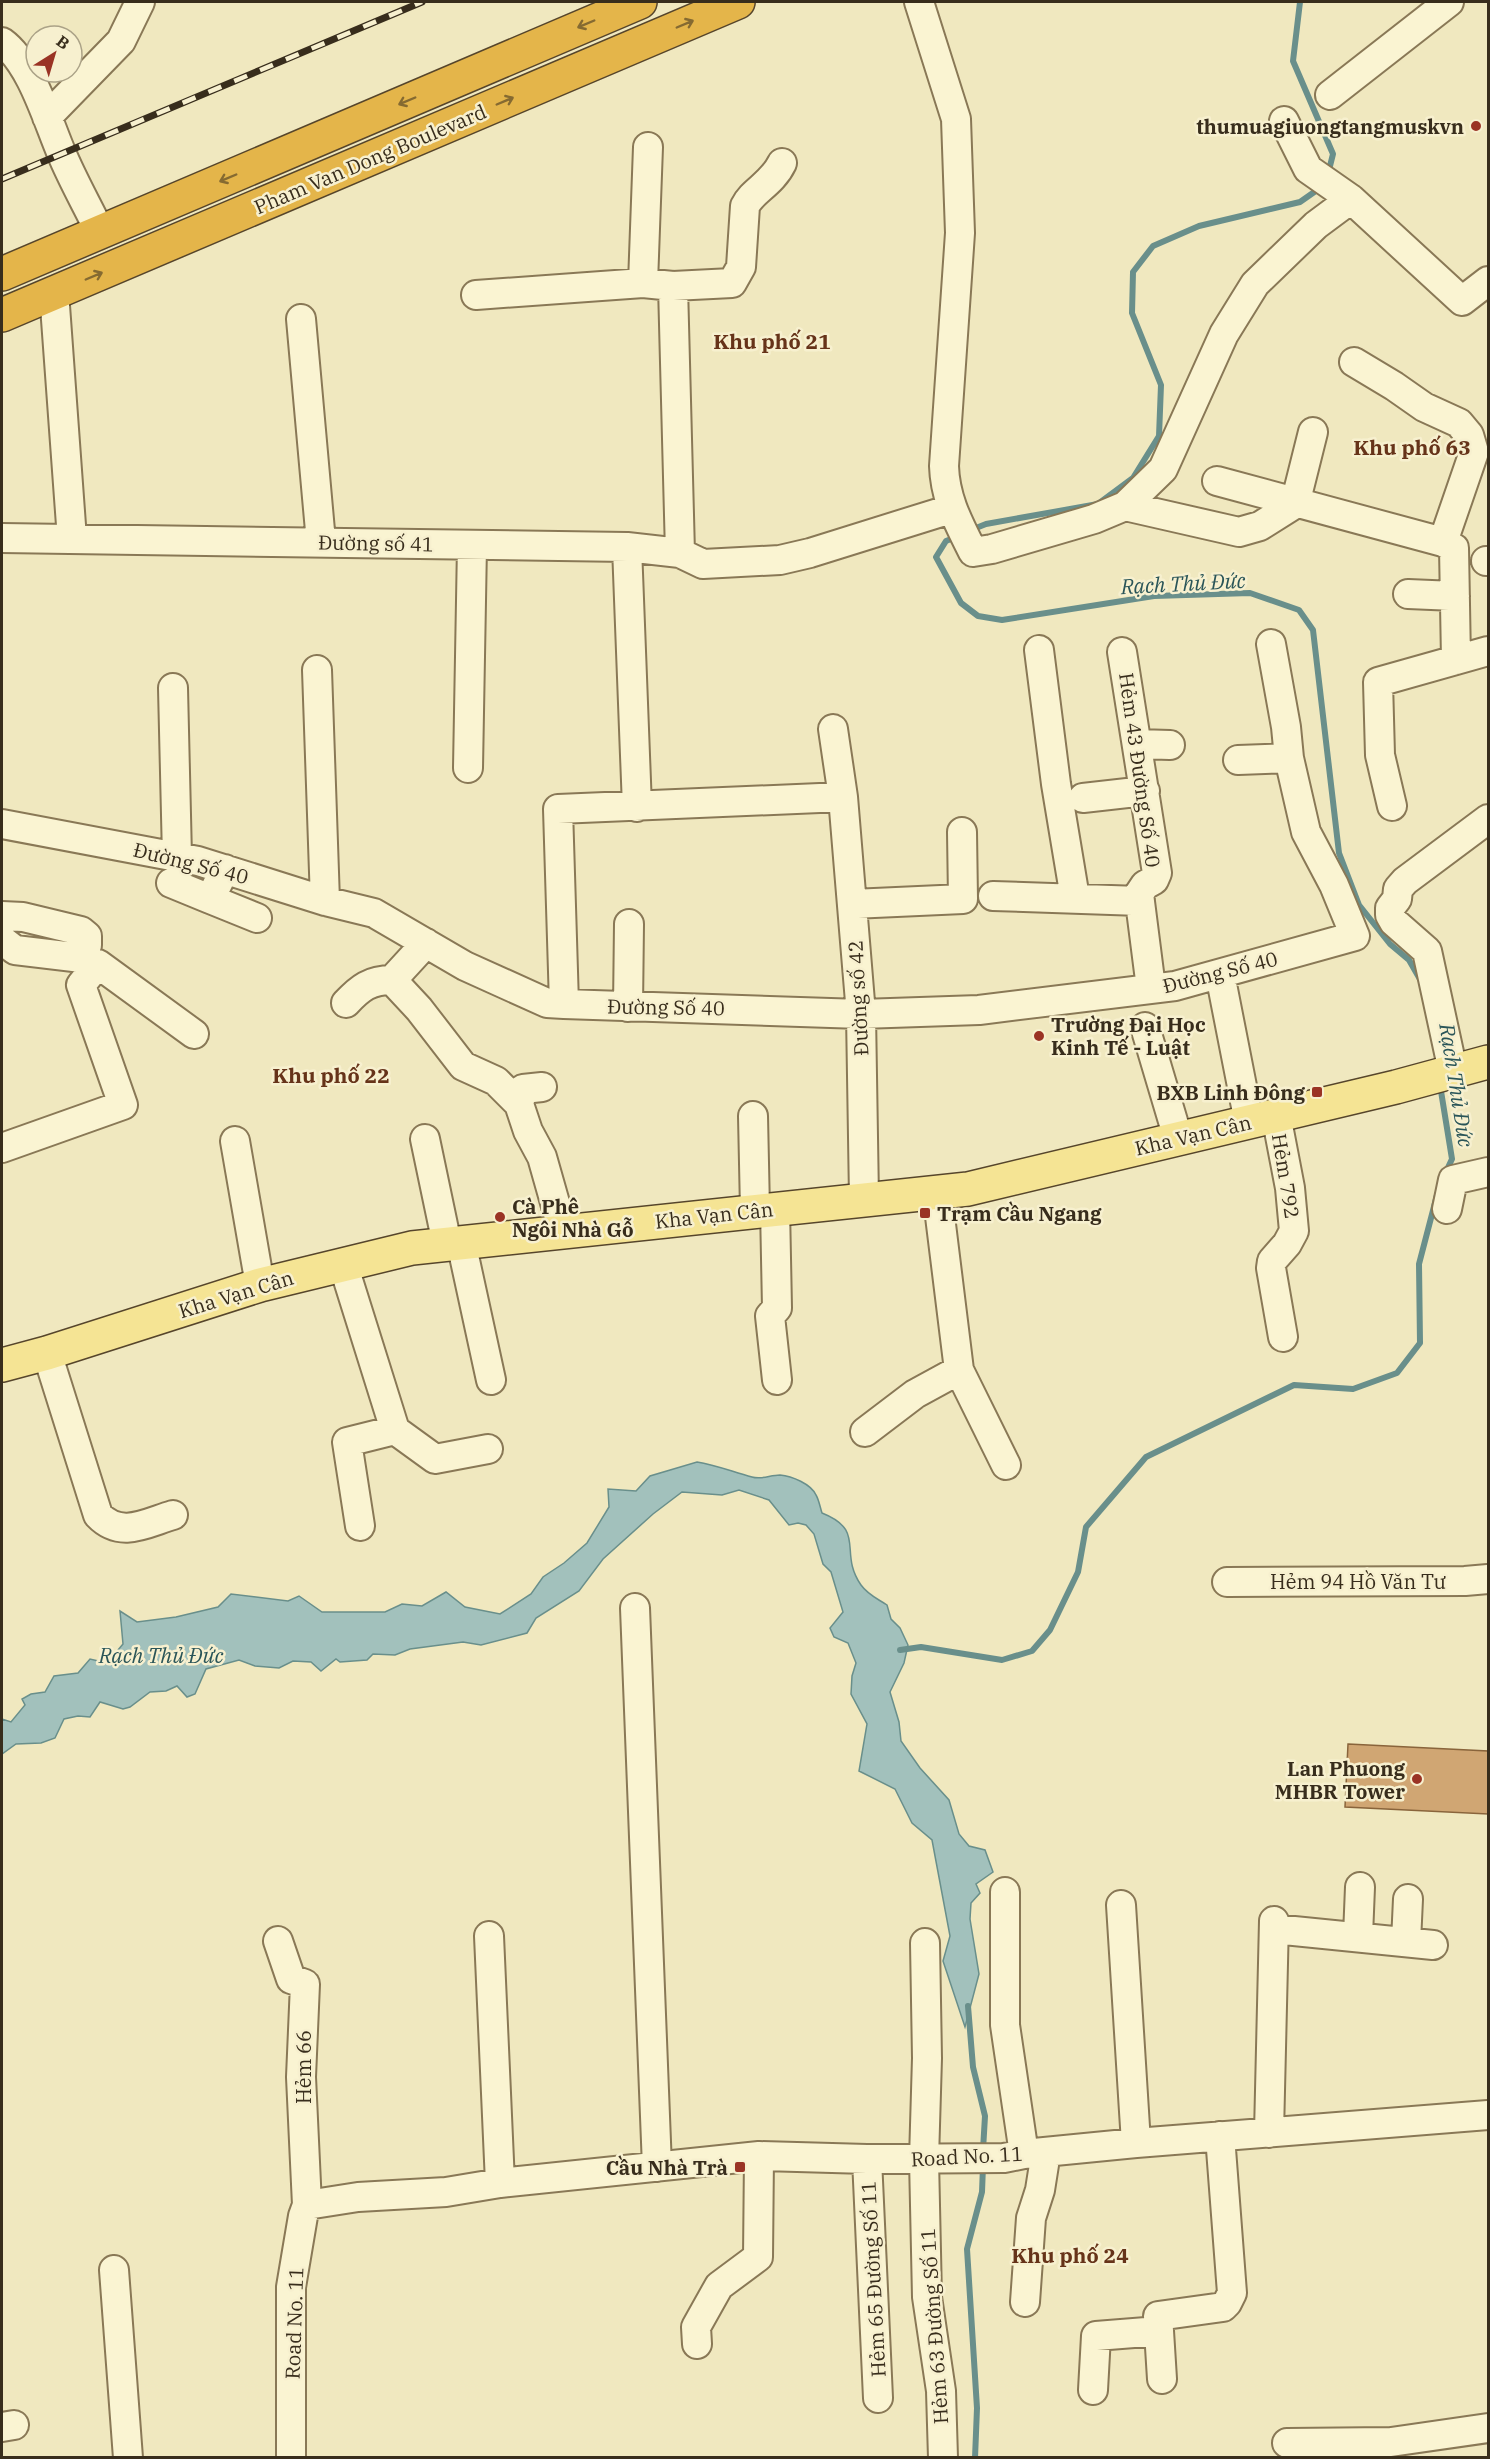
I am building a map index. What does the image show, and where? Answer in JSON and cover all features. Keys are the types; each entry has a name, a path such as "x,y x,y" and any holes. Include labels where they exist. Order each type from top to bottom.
{"highway":[{"name":"Pham Van Dong Boulevard","path":"2,274 640,2"},
{"name":"Pham Van Dong Boulevard","path":"2,315 738,2"}],"main road":[{"path":"1453,1071 1488,1062"},
{"name":"Kha Vạn Cân","path":"2,1365 47,1353 260,1285 412,1248 864,1198 968,1189 1396,1087 1453,1071"}],"street":[{"path":"47,117 121,41 140,2"},
{"path":"919,2 956,119 960,233 944,466 945,487 951,509 973,552 992,549 1125,507 1163,469 1224,334 1255,284 1316,225 1352,199"},
{"path":"1330,95 1449,2"},
{"path":"2,42 8,47 31,81 62,154 100,232"},
{"path":"1284,121 1308,169 1352,199 1462,301 1488,281"},
{"path":"643,283 648,147"},
{"path":"476,295 643,283 674,286 732,283 741,267 745,206 748,200 764,188 778,172 782,163"},
{"path":"674,286 680,553"},
{"path":"54,292 72,539"},
{"path":"301,319 321,542"},
{"path":"1354,362 1424,407 1459,423 1469,435 1474,452 1443,542"},
{"path":"1125,507 1239,532 1260,526 1295,504 1313,432"},
{"path":"1216,481 1443,542 1454,548 1456,660"},
{"name":"Đường số 41","path":"2,538 627,547 680,553 703,564 780,560 810,553 951,509"},
{"path":"468,768 472,545"},
{"path":"627,547 637,807"},
{"path":"1408,594 1455,596"},
{"path":"1238,760 1289,758 1286,727 1271,644"},
{"path":"1039,650 1056,784 1075,898"},
{"path":"1392,806 1380,755 1378,682 1488,651"},
{"name":"Hẻm 43 Đường Số 40","path":"1122,652 1157,873 1154,880 1141,889 1140,901"},
{"path":"317,670 326,901"},
{"path":"173,688 174,870 210,899 257,918"},
{"name":"Đường số 42","path":"833,729 843,797 861,1014 864,1198"},
{"path":"1137,744 1170,745"},
{"name":"Đường Số 40","path":"2,824 174,870 225,869 326,901 374,913 465,966 548,1003 861,1014 979,1010 1151,988 1222,983 1355,936 1334,885 1306,832 1289,758"},
{"path":"1083,798 1144,791"},
{"path":"564,1004 558,809 843,797"},
{"path":"1453,1071 1427,951 1394,922 1390,915 1390,908 1396,899 1398,889 1405,881 1488,819"},
{"path":"852,904 963,899 962,832"},
{"path":"210,899 225,869"},
{"path":"993,896 1140,901 1151,988"},
{"path":"2,916 23,917 81,931 87,936 87,945 82,958 15,950 2,940"},
{"path":"628,1007 630,924"},
{"path":"392,980 426,943"},
{"path":"2,1148 123,1105 81,985 98,964 194,1034"},
{"path":"346,1003 368,983 376,980 392,980 419,1009 463,1066 496,1081 519,1104 528,1131 542,1157 562,1231"},
{"name":"Hẻm 792","path":"1222,983 1263,1118 1290,1188 1294,1231 1287,1244 1272,1261 1271,1268 1283,1337"},
{"path":"1145,1027 1178,1138"},
{"path":"519,1104 523,1089 542,1087"},
{"path":"753,1116 777,1308 771,1316 777,1380"},
{"path":"425,1140 491,1380"},
{"path":"236,1141 260,1285"},
{"path":"1448,1209 1453,1180 1488,1172"},
{"path":"937,1192 959,1370 1006,1465"},
{"path":"343,1264 395,1430 435,1459 488,1449"},
{"path":"47,1353 98,1515 106,1524 129,1529 173,1515"},
{"path":"865,1432 915,1394 959,1370"},
{"path":"360,1526 347,1442 395,1430"},
{"name":"Hẻm 94 Hồ Văn Tư","path":"1227,1582 1488,1579"},
{"path":"635,1608 657,2167"},
{"path":"1358,1936 1360,1887"},
{"path":"1005,1892 1005,2025 1024,2155 1040,2190 1030,2218 1025,2302"},
{"path":"1269,2133 1274,1925 1419,1943 1408,1899"},
{"path":"1121,1905 1136,2143"},
{"path":"489,1936 500,2183"},
{"name":"Hẻm 66","path":"278,1941 291,1979 305,1984 301,2077 307,2205"},
{"name":"Hẻm 63 Đường Số 11","path":"925,1943 927,2297 941,2391 943,2457"},
{"name":"Road No. 11","path":"291,2457 291,2288 303,2216 307,2205 358,2197 446,2192 500,2183 759,2156 928,2159 1024,2155 1136,2143 1488,2115"},
{"path":"1162,2379 1158,2316 1222,2307 1231,2298 1220,2136"},
{"path":"697,2344 696,2327 719,2286 758,2257 759,2156"},
{"name":"Hẻm 65 Đường Số 11","path":"867,2159 878,2398"},
{"path":"114,2270 128,2457"},
{"path":"1093,2390 1096,2336 1159,2331"},
{"path":"1287,2443 1391,2442 1488,2428"}],"water":[{"name":"Rạch Thủ Đức","path":"697,1462 756,1478 785,1476 801,1481 810,1487 817,1497 822,1513 844,1527 850,1543 855,1573 861,1585 887,1605 891,1619 900,1628 908,1645 904,1663 890,1692 899,1722 901,1741 920,1768 949,1800 959,1834 969,1846 985,1850 993,1872 976,1884 980,1893 971,1903 970,1919 979,1974 965,2027 943,1961 950,1936 932,1840 912,1823 895,1789 859,1771 867,1724 851,1694 852,1676 856,1663 848,1643 834,1637 830,1628 843,1612 831,1572 823,1564 814,1534 806,1525 798,1523 789,1525 769,1500 739,1490 722,1495 682,1492 653,1514 603,1559 579,1591 536,1618 527,1633 481,1645 463,1642 410,1649 395,1655 373,1654 367,1660 340,1662 336,1659 321,1671 311,1662 293,1661 279,1668 255,1666 239,1660 206,1669 195,1694 187,1697 177,1686 166,1691 150,1692 130,1707 123,1709 100,1702 90,1717 78,1716 64,1719 55,1738 41,1743 16,1744 2,1754 2,1719 11,1722 25,1705 22,1699 31,1694 45,1692 54,1676 78,1673 90,1659 107,1663 123,1644 120,1611 137,1622 176,1617 218,1607 231,1594 288,1601 299,1596 322,1612 385,1612 402,1604 422,1606 446,1592 465,1607 500,1614 531,1594 543,1577 587,1543 609,1507 608,1489 636,1491 650,1476"}],"building":[{"name":"Lan Phuong MHBR Tower","path":"1348,1744 1488,1751 1488,1814 1345,1807"}],"waterway":[{"name":"Rạch Thủ Đức","path":"1300,2 1293,61 1333,154 1328,174"},
{"name":"Rạch Thủ Đức","path":"971,530 986,524 1098,504 1133,478 1159,436 1161,385 1132,313 1133,272 1153,246 1199,226 1300,202 1320,188"},
{"name":"Rạch Thủ Đức","path":"956,537 946,541 936,557 961,603 978,616 1002,620 1154,596 1250,593 1299,610 1313,630 1339,853 1359,905 1390,944 1409,960 1421,981"},
{"name":"Rạch Thủ Đức","path":"1440,1085 1452,1159 1445,1174"},
{"name":"Rạch Thủ Đức","path":"900,1650 921,1647 1002,1660 1032,1651 1050,1630 1078,1572 1086,1527 1146,1457 1294,1385 1353,1389 1397,1373 1420,1343 1419,1264 1437,1195"},
{"path":"968,2006 973,2067 985,2116 983,2150"},
{"path":"975,2458 977,2408 967,2249 982,2192 983,2166"}],"railway":[{"path":"2,179 422,2"}],"place":[{"name":"thumuagiuongtangmuskvn","path":"1476,126"},
{"name":"Trường Đại Học Kinh Tế - Luật","path":"1039,1036"},
{"name":"BXB Linh Đông","path":"1317,1092"},
{"name":"Trạm Cầu Ngang","path":"925,1213"},
{"name":"Cà Phê Ngôi Nhà Gỗ","path":"500,1217"},
{"name":"Lan Phuong MHBR Tower","path":"1417,1779"},
{"name":"Cầu Nhà Trà","path":"740,2167"}],"district":[{"name":"Khu phố 21","path":"772,341"},
{"name":"Khu phố 63","path":"1412,447"},
{"name":"Khu phố 22","path":"331,1075"},
{"name":"Khu phố 24","path":"1070,2255"}]}
